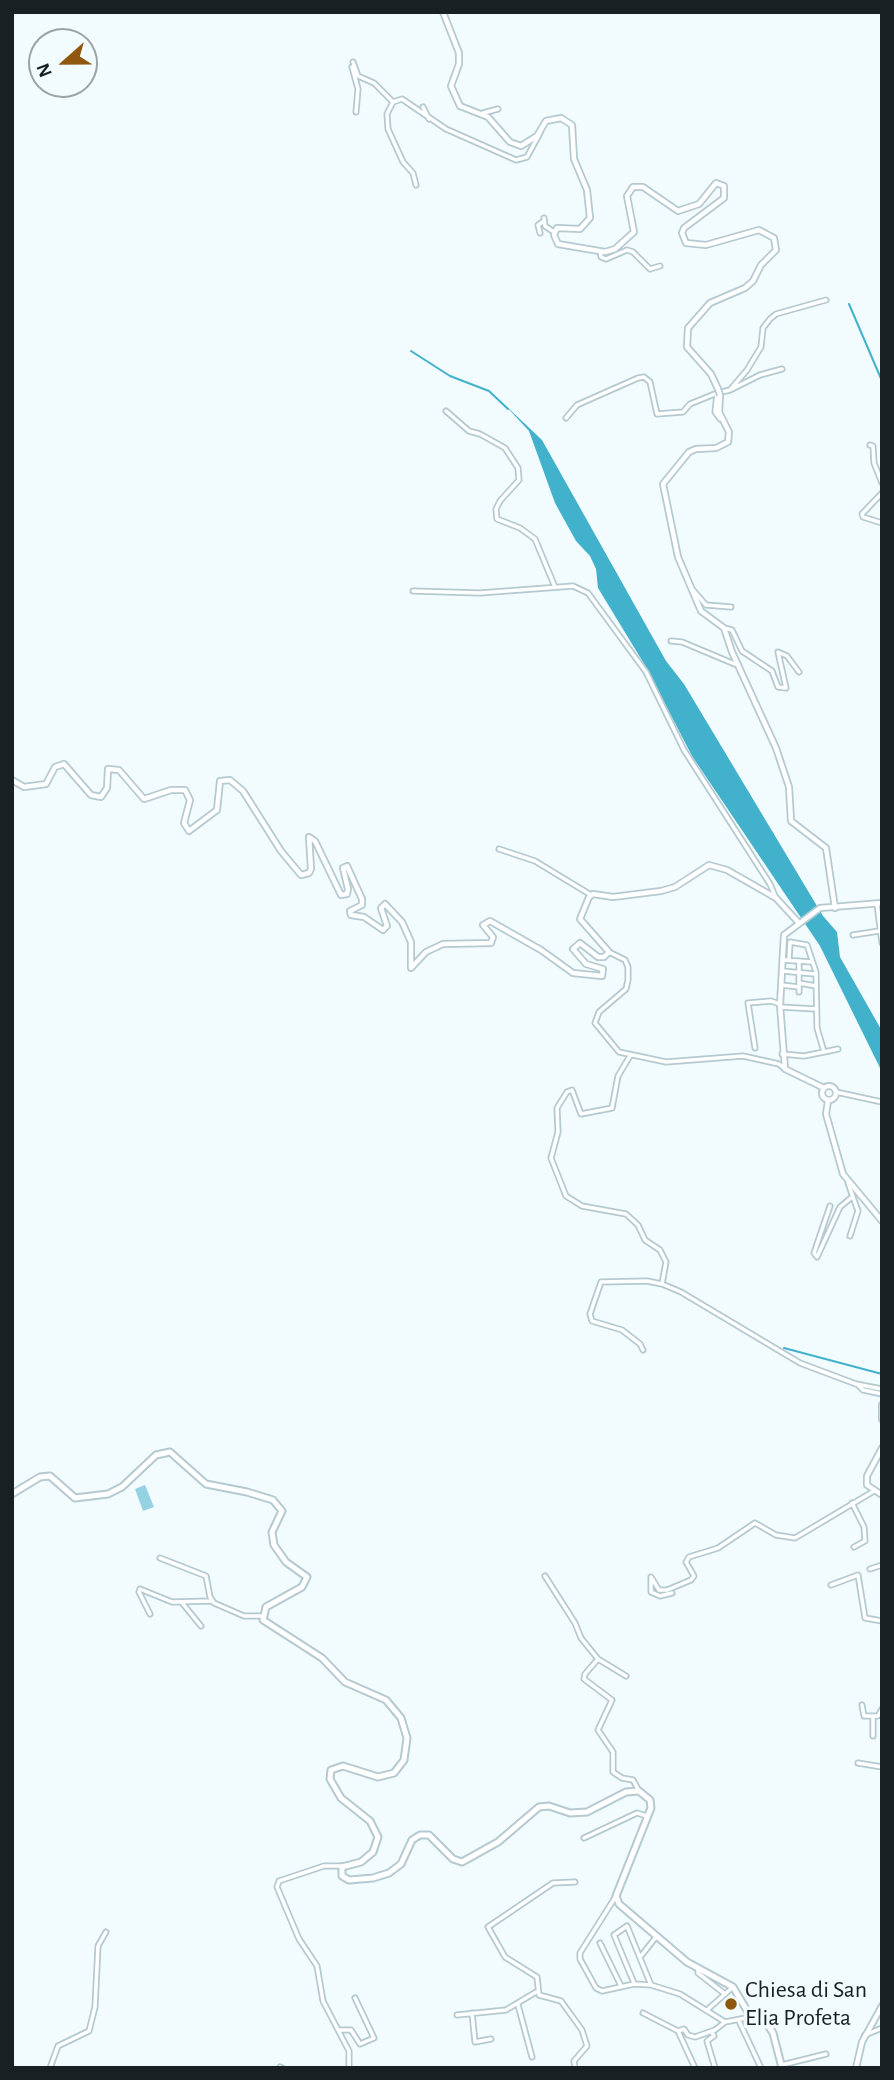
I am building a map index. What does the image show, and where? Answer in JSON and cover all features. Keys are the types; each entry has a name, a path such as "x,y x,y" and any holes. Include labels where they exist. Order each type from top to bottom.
{"main road":[{"path":"12,1494 40,1477 50,1476 75,1498 107,1494 122,1487 156,1455 170,1452 206,1484 267,1497 282,1511 272,1536 277,1550 307,1577 302,1587 265,1607 262,1616 269,1626 321,1658 345,1682 386,1700 405,1727 404,1760 394,1773 378,1777 343,1766 331,1770 330,1779 341,1798 370,1821 378,1837 377,1845 368,1858 344,1866 341,1874 345,1879 373,1878 390,1873 401,1864 412,1840 420,1835 429,1835 453,1858 462,1862 499,1842 539,1807 549,1806 570,1813 587,1812 626,1792 639,1791 649,1800 649,1816 616,1896 619,1904 656,1937 698,1968 733,1987 751,2017 767,2024 782,2066"}],"street":[{"path":"443,12 459,53 451,86 455,101 468,110 483,113 498,109"},
{"path":"356,112 358,89 353,75 353,62 358,76 374,83 393,102"},
{"path":"416,184 413,173 403,162 388,129 387,114 393,102 402,99 429,119 521,160 533,147 543,126"},
{"path":"423,107 429,119"},
{"path":"483,113 510,142 521,146 537,136 546,121 561,118 572,125 574,159 583,177 590,218 584,226 575,230 561,227 554,232"},
{"path":"554,232 558,244 600,251 615,249 634,232 627,196 638,186 678,211 699,204 716,183 724,186 724,198 684,228 682,233 686,243 706,245 760,230 774,238 776,250 761,265 753,281 745,288 710,303 688,328 687,347 711,374 718,393 720,419 729,432 728,442 716,448 689,452 663,484 678,557 701,611 724,628 732,630 742,651 772,671 778,687 786,688 778,652 787,656 799,672"},
{"path":"540,233 538,225 544,220 548,230 554,232"},
{"path":"600,251 601,257 606,259 630,251 650,269 660,266"},
{"path":"730,390 754,361 761,347 764,328 771,318 776,314 826,300"},
{"path":"566,418 577,405 638,378 644,377 650,382 657,414 683,412 690,404 782,369"},
{"path":"446,411 469,431 480,433 505,448 518,468 519,480 500,501 495,515 500,523 520,528 535,539 555,587"},
{"path":"870,445 873,446 874,463 882,483"},
{"path":"882,493 862,514 863,517 882,523"},
{"path":"413,591 457,593 582,588 623,638 646,672 684,750 770,884 776,898"},
{"path":"692,589 706,605 731,607"},
{"path":"724,628 776,748 789,787 791,821 826,848 835,908"},
{"path":"671,641 683,642 738,665"},
{"path":"12,780 24,787 46,784 55,766 64,764 91,795 101,797 107,788 108,769 119,770 144,799 171,790 185,790 190,800 184,823 189,831 214,814 219,802 220,781 230,780 243,792 281,851 301,875 309,873 311,869 309,837 315,841 341,895 347,894 342,868 347,866 362,899 362,905 350,911 351,915 364,917 383,930 387,926 381,908 386,904 402,922 411,942 411,968 426,952 443,944 491,943 493,937 483,925 487,922 541,950 578,975 600,977 604,973 601,968 586,964 575,954 573,947 576,943 582,944 598,957 604,957 609,952"},
{"path":"499,849 535,861 591,895 612,897 661,891 680,885 709,865 727,870 776,898 800,922"},
{"path":"591,895 580,919 609,952 625,960 628,967 626,989 600,1012 595,1023 614,1049 630,1056 688,1062 743,1056 779,1064 824,1088 830,1086 836,1092 882,1102"},
{"path":"786,960 784,934 820,908 879,904 879,932 882,943"},
{"path":"853,935 879,932"},
{"path":"785,1069 782,1054 781,985 782,971 793,940 807,945 813,962 816,974 817,1028 824,1052"},
{"path":"786,960 813,962"},
{"path":"799,961 799,988"},
{"path":"782,971 816,974"},
{"path":"781,985 799,988 816,986"},
{"path":"755,1048 748,1003 771,1001 780,1006 817,1009"},
{"path":"782,1054 804,1056 838,1049"},
{"path":"630,1056 617,1081 611,1108 581,1114 572,1090 568,1090 557,1108 558,1132 551,1158 566,1196 582,1206 626,1214 638,1225 645,1240 664,1257 662,1284"},
{"path":"824,1088 821,1094 828,1101"},
{"path":"828,1101 834,1099 836,1092"},
{"path":"828,1101 826,1114 839,1163 858,1215 850,1236"},
{"path":"848,1183 882,1221"},
{"path":"830,1206 814,1253 817,1257 840,1207 852,1198"},
{"path":"643,1350 640,1344 622,1330 592,1321 590,1314 601,1282 648,1280 662,1284 681,1292 800,1363 856,1384 863,1390 882,1392"},
{"path":"882,1405 882,1419"},
{"path":"882,1448 867,1476 867,1485 882,1494"},
{"path":"672,1593 660,1596 651,1592 651,1577 659,1590 667,1590 691,1580 694,1576 686,1562 689,1557 718,1548 755,1523 776,1535 795,1538 874,1491"},
{"path":"852,1503 864,1527 865,1541 854,1547"},
{"path":"160,1558 206,1576 211,1601"},
{"path":"870,1569 882,1565"},
{"path":"545,1576 575,1623 581,1638 598,1659 626,1676"},
{"path":"831,1585 858,1576 865,1618 882,1621"},
{"path":"150,1614 140,1589 164,1600 183,1604 211,1601 244,1616 262,1616"},
{"path":"183,1604 201,1626"},
{"path":"598,1659 584,1679 612,1702 598,1733 613,1752 613,1772 622,1778 634,1780 639,1791"},
{"path":"862,1705 862,1715 879,1715 882,1709"},
{"path":"873,1716 873,1736"},
{"path":"858,1763 882,1767"},
{"path":"584,1838 637,1813 649,1816"},
{"path":"344,1866 324,1866 301,1873 279,1881 277,1887 299,1939 317,1966 323,2001 349,2051 349,2068"},
{"path":"536,1992 537,1977 505,1957 488,1927 553,1882 575,1882"},
{"path":"616,1896 580,1953 580,1959 596,1988 602,1991 634,1984 651,1985 680,1994 725,2022"},
{"path":"634,1984 614,1935 627,1926 651,1985"},
{"path":"50,2068 58,2046 89,2031 96,1994 99,1946 106,1931"},
{"path":"640,1956 656,1937"},
{"path":"600,1942 621,1986"},
{"path":"698,1968 698,1973 725,1994"},
{"path":"707,2010 733,1987"},
{"path":"457,2015 506,2010 536,1992"},
{"path":"536,1992 542,1997 561,2001 582,2030 587,2046 574,2061 575,2068"},
{"path":"339,2030 351,2030 360,2044 374,2038 355,1998"},
{"path":"518,2004 532,2057"},
{"path":"856,2068 865,2035 882,2006"},
{"path":"472,2013 475,2042 491,2039"},
{"path":"643,2013 678,2031 695,2068"},
{"path":"678,2031 684,2029 688,2035 695,2037 712,2032 725,2022 751,2017"},
{"path":"739,2021 761,2068"},
{"path":"865,2035 882,2028"},
{"path":"712,2032 714,2036 707,2041 715,2068"},
{"path":"782,2066 826,2054"}],"shaded area":[{"path":"504,404 542,440 666,661 684,684 823,916 837,932 840,957 882,1031 882,1072 820,946 692,756 646,667 598,588 596,569 590,556 576,541 555,503 529,431"},
{"path":"145,1485 154,1507 143,1511 135,1489"}],"waterway":[{"path":"849,304 882,381"},
{"path":"411,351 450,376 489,391 508,409"},
{"path":"784,1348 882,1374"}],"place":[{"name":"Chiesa di San Elia Profeta","path":"731,2004"}]}
